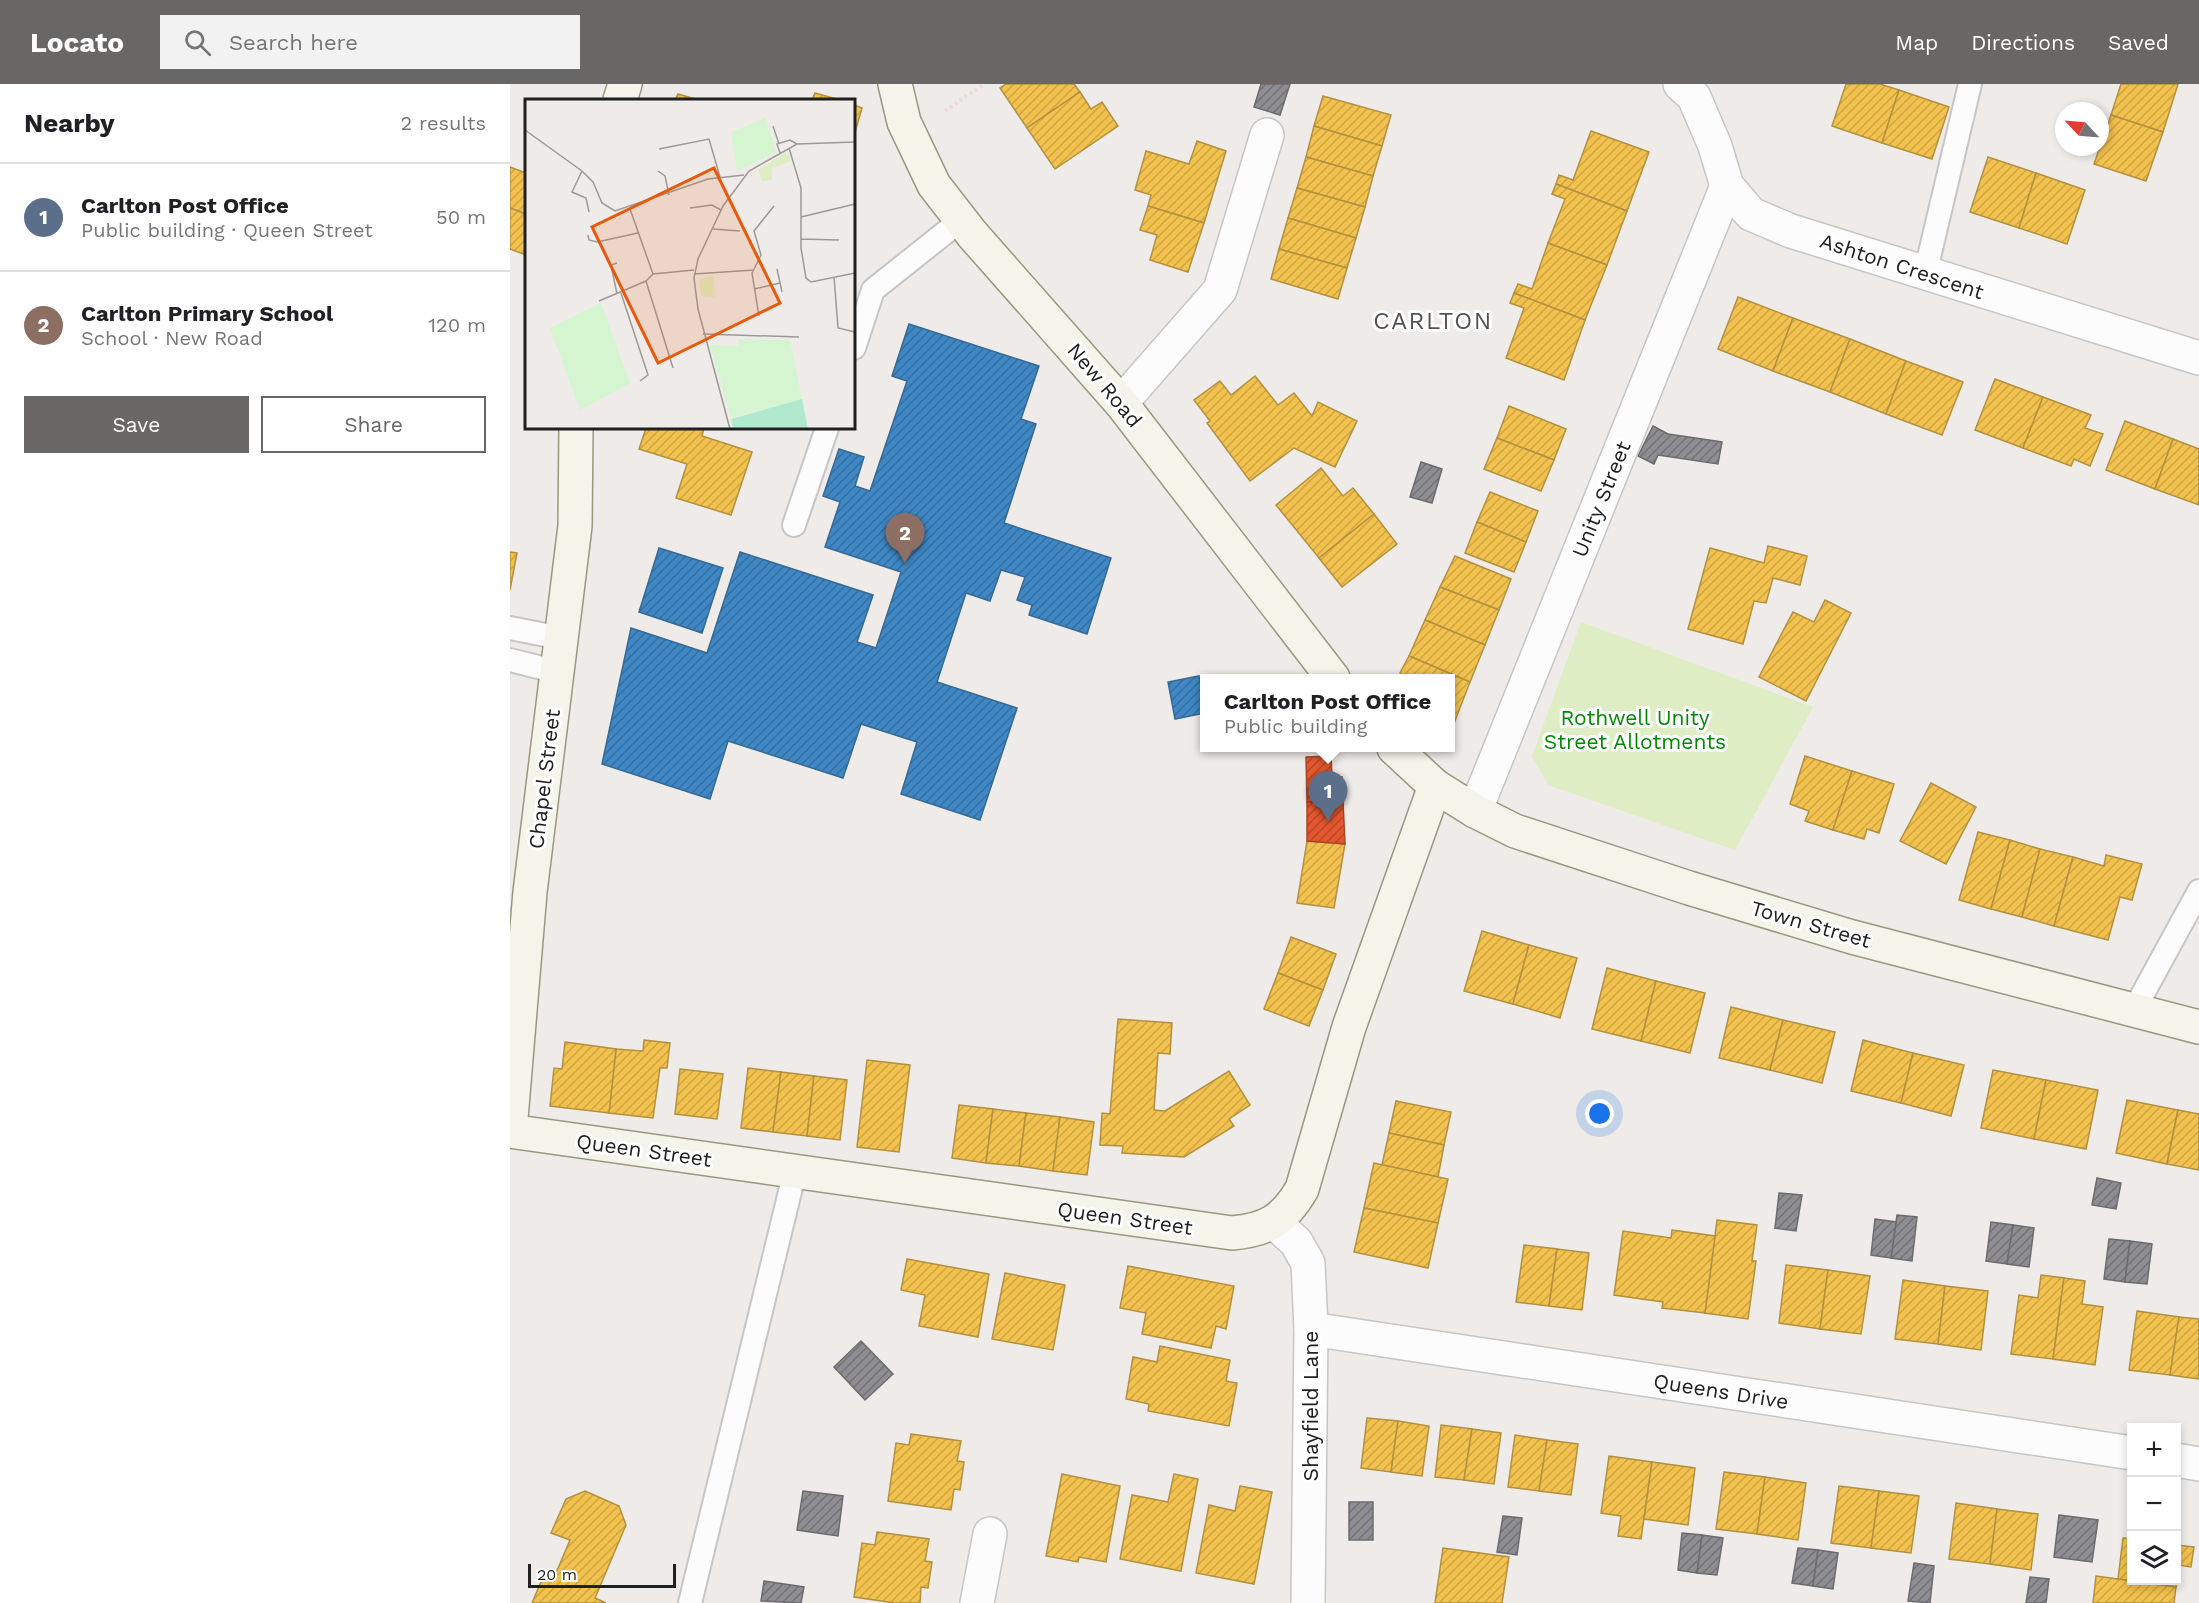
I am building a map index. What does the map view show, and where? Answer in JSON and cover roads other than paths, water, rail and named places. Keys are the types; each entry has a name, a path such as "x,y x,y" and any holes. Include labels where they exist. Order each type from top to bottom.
{"street":[{"path":"620,99 626,84"},
{"name":"New Road","path":"895,84 904,122 934,185 1122,403 1330,674"},
{"name":"Ashton Crescent","path":"1680,84 1694,97 1715,146 1726,186 1751,214 1791,231 2199,358"},
{"path":"1122,403 1220,290 1267,135"},
{"name":"Unity Street","path":"1475,811 1726,186"},
{"name":"Chapel Street","path":"510,1130 530,892 575,525 576,429"},
{"path":"1399,752 1435,786"},
{"name":"Town Street","path":"1435,786 1475,811 1515,831 1721,898 1852,937 2199,1027"},
{"name":"Queen Street","path":"510,1130 1232,1233 1254,1231 1274,1222 1291,1208 1302,1189 1348,1027 1435,786"},
{"name":"Shayfield Lane","path":"1274,1222 1296,1242 1308,1263 1311,1329 1308,1603"},
{"name":"Queens Drive","path":"1311,1329 2127,1452"},
{"path":"2181,1461 2199,1464"},
{"path":"977,1603 990,1534"}],"lane":[{"path":"1925,274 1970,84"},
{"path":"855,345 873,290 962,220"},
{"path":"794,525 827,429"},
{"path":"510,628 561,638"},
{"path":"510,660 558,672"},
{"path":"2134,1010 2199,891"},
{"path":"690,1603 795,1171"}],"place":[{"name":"Carlton Primary School","path":"905,563"},
{"name":"Carlton Post Office","path":"1328,821"}],"district":[{"name":"CARLTON","path":"1433,321"}],"park label":[{"name":"Rothwell Unity Street Allotments","path":"1635,729"}]}
